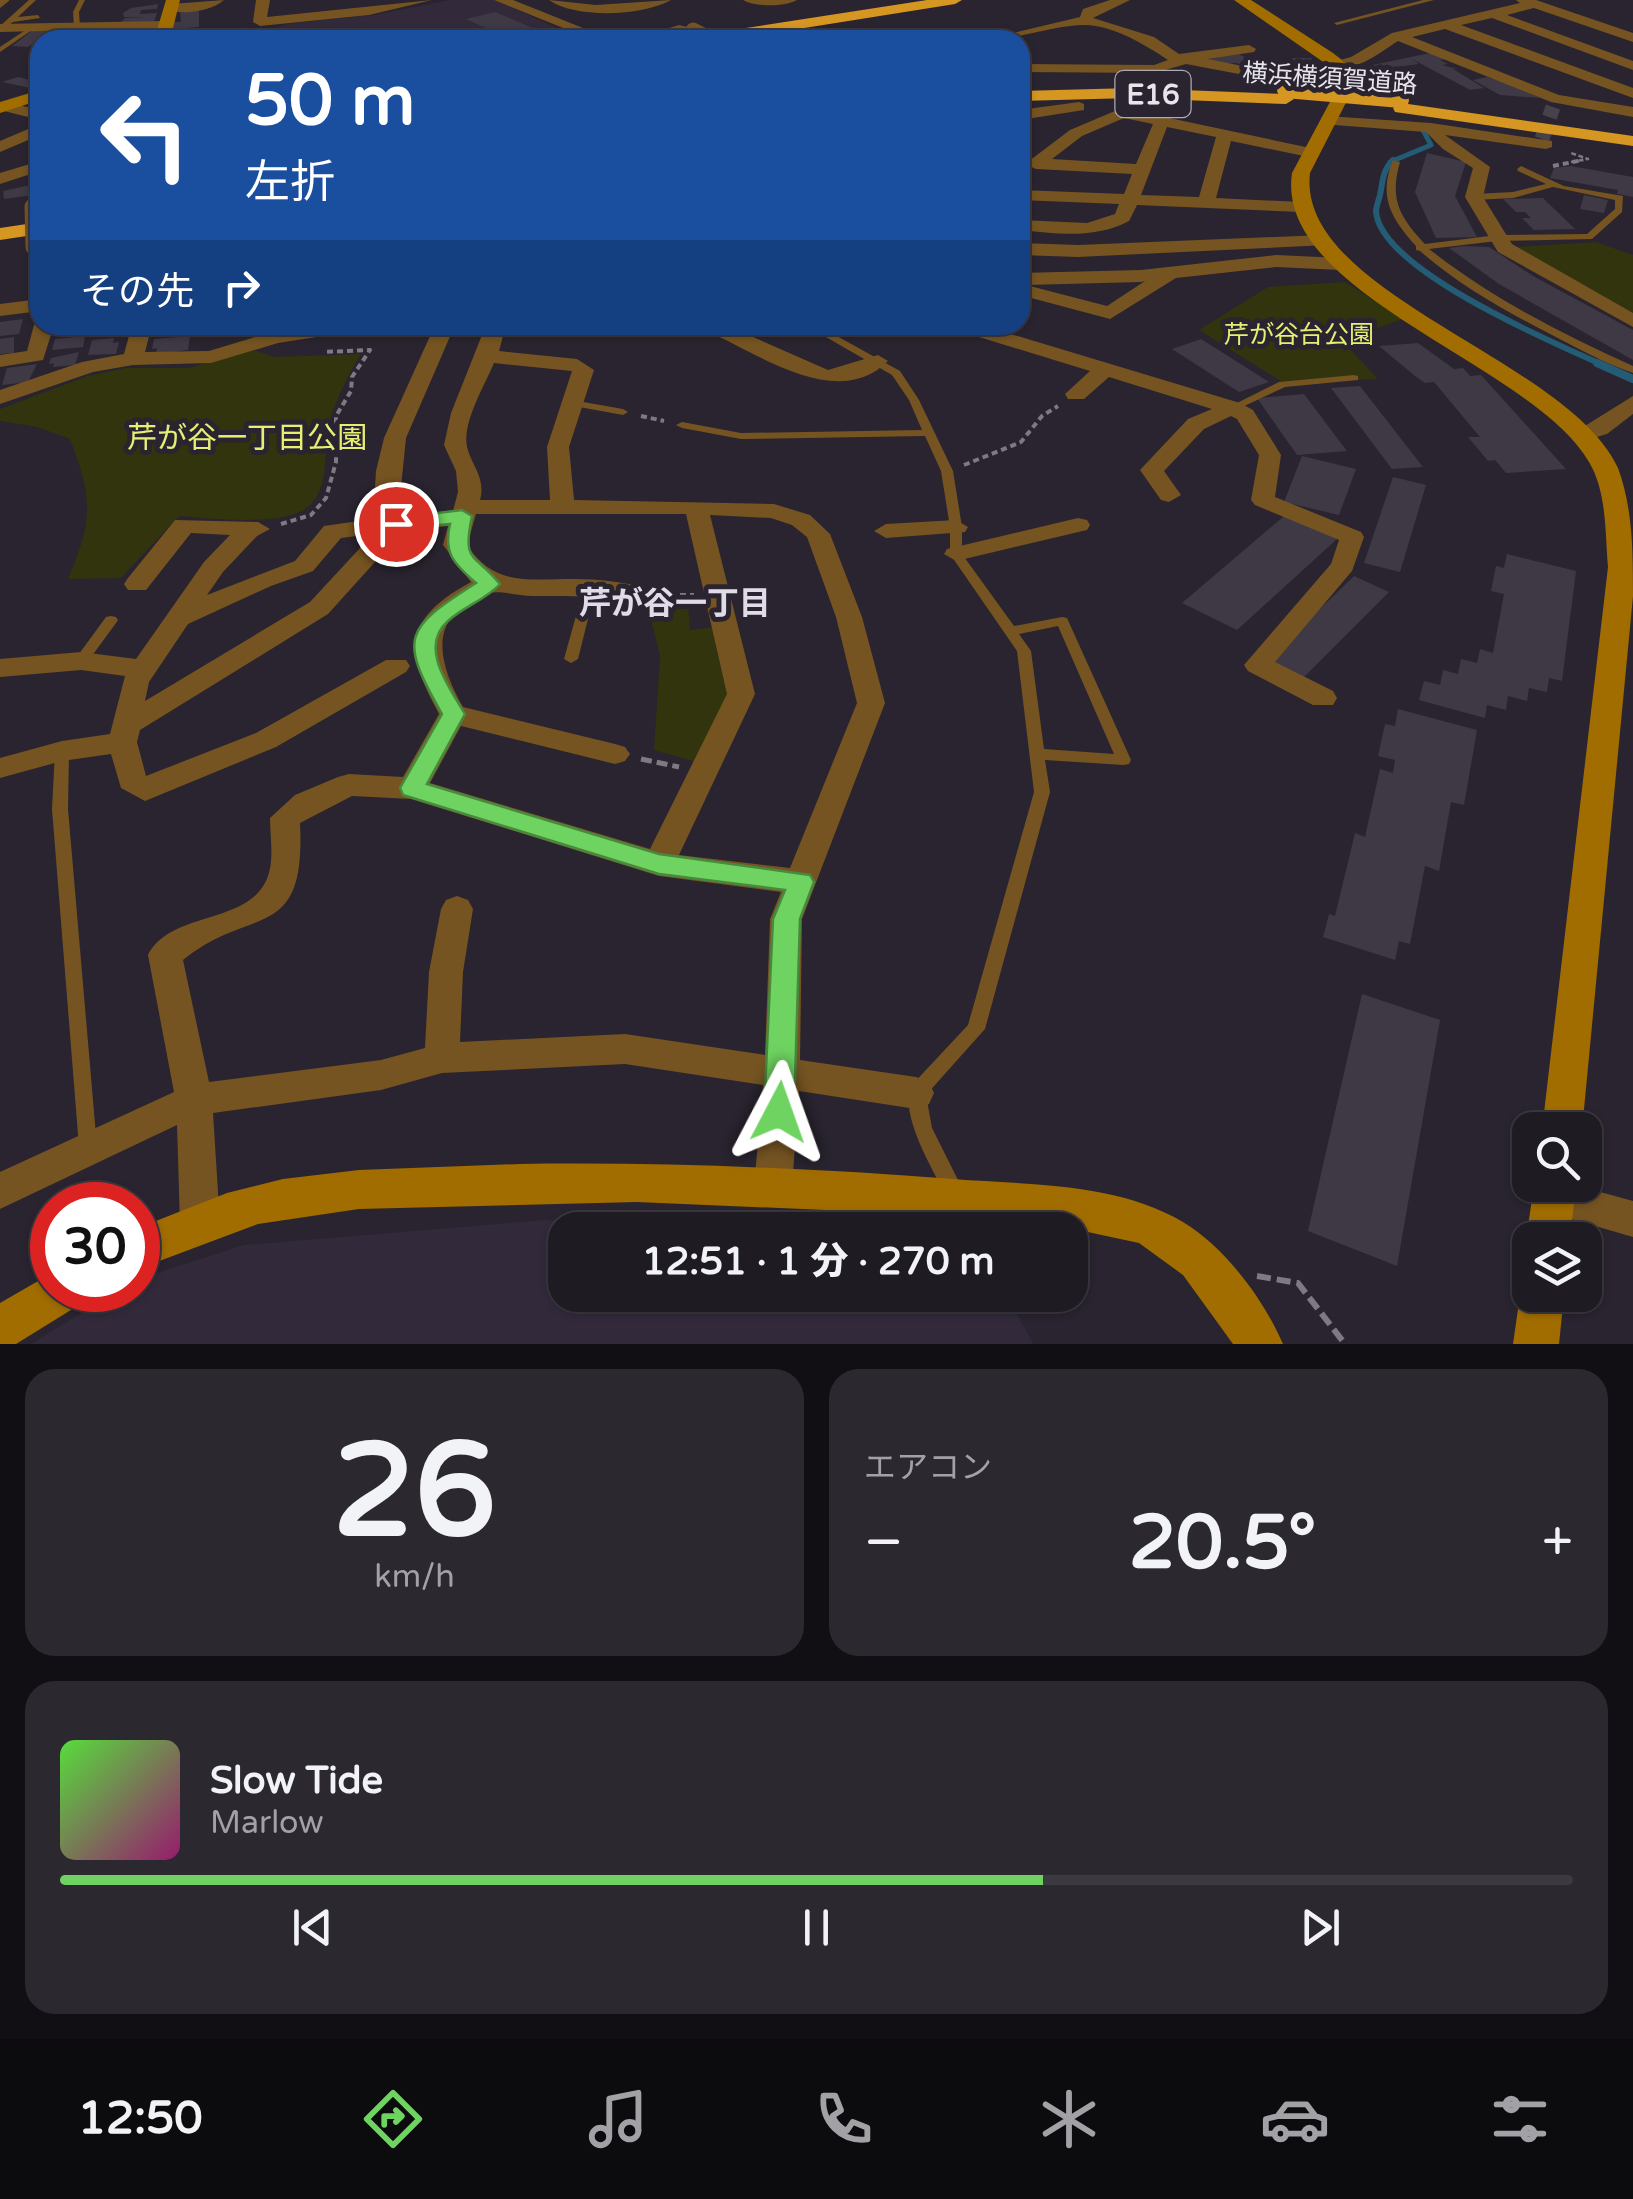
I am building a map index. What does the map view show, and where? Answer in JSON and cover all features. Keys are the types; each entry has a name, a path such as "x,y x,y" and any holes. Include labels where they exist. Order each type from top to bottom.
{"highway":[{"path":"792,30 862,24 961,1"},
{"name":"横浜横須賀道路","path":"1030,85 1285,94 1633,132"},
{"name":"横浜横須賀道路","path":"1030,96 1285,94"},
{"name":"横浜横須賀道路","path":"1401,104 1633,141"},
{"path":"2,228 30,220"}],"street":[{"path":"165,30 172,4 209,5 218,0"},
{"path":"264,0 260,22 329,8 425,0"},
{"path":"501,0 580,30"},
{"path":"556,0 568,7 590,10 664,0"},
{"path":"750,0 790,0"},
{"path":"1086,20 1088,12 1123,0"},
{"path":"1241,0 1336,64 1347,85 1342,101 1310,152 1299,187 1301,208 1322,241 1354,278 1552,403 1582,434 1623,491 1625,623 1564,1112"},
{"path":"1336,64 1355,61 1397,36 1529,2 1633,38"},
{"path":"1493,14 1633,66"},
{"path":"1030,32 1086,20 1148,40 1174,58 1250,49"},
{"path":"4,25 35,22 130,30"},
{"path":"1446,25 1633,93"},
{"path":"1397,36 1554,103 1633,112"},
{"path":"1030,68 1155,69 1188,58 1302,82 1347,85"},
{"path":"2,108 30,98"},
{"path":"1030,112 1079,107"},
{"path":"2,108 30,113"},
{"path":"1030,162 1076,133 1122,112 1310,152"},
{"path":"1327,121 1431,128 1543,142"},
{"path":"1030,226 1113,224 1124,217 1161,123"},
{"path":"1431,128 1442,145 1482,168 1474,197 1497,238 1518,257 1633,322"},
{"path":"0,147 30,134"},
{"path":"1206,202 1224,136"},
{"path":"1030,163 1142,169"},
{"path":"0,180 30,167"},
{"path":"1030,195 1301,208"},
{"path":"1030,249 1078,251 1322,241"},
{"path":"1030,279 1171,273 1276,261 1341,264"},
{"path":"1030,292 1110,313 1171,273"},
{"path":"0,310 30,306"},
{"path":"0,361 36,356 41,335"},
{"path":"134,359 140,335"},
{"path":"0,397 89,366 134,359 211,358 290,335"},
{"path":"0,768 124,734 319,608 390,524 388,471 395,438 441,335"},
{"path":"493,335 462,413 454,446 468,471 470,492 455,545 462,560 490,584 516,591 590,587 638,594"},
{"path":"732,335 825,376 843,376 878,362"},
{"path":"994,335 1245,415 1270,455 1263,500 1352,538 1343,566 1258,665 1324,698"},
{"path":"486,356 576,365 583,370 558,447 563,507"},
{"path":"1076,394 1106,368"},
{"path":"1582,434 1599,429 1633,403"},
{"path":"1170,495 1152,470 1196,424 1232,408"},
{"path":"179,618 304,566 333,531 463,512 696,507 774,512 831,534 871,703 786,919 782,1075 773,1187"},
{"path":"659,864 695,772 741,694 696,507"},
{"path":"137,584 184,525 254,529"},
{"path":"956,554 1078,526"},
{"path":"886,531 956,527"},
{"path":"254,529 213,567 135,681 124,734 132,782 145,790 266,740 396,666"},
{"path":"490,584 436,618 424,644 429,672 453,714 615,754"},
{"path":"0,668 81,662 143,670"},
{"path":"412,788 453,714"},
{"path":"200,1224 194,1100 165,954 180,939 264,908 280,888 286,868 285,818 306,804 349,785 412,788 659,864 801,882"},
{"path":"442,1058 446,972 456,909"},
{"path":"0,1191 88,1146 194,1100 380,1076 442,1058 624,1048 782,1075 916,1092"},
{"path":"160,1239 258,1204 314,1195 433,1186 622,1180 773,1187 1057,1209 1146,1226 1191,1252 1260,1344"},
{"path":"1585,1202 1633,1219"},
{"path":"0,1328 30,1310"},
{"path":"1536,1344 1540,1312"}],"lane":[{"path":"4,25 33,0"},
{"path":"78,27 76,12 82,0"},
{"path":"1337,23 1431,0"},
{"path":"0,50 35,22"},
{"path":"1396,162 1391,203 1419,248 1471,286 1582,347 1633,370"},
{"path":"1419,248 1497,238 1589,237 1619,210 1620,198 1552,184 1520,169"},
{"path":"1474,197 1513,196 1552,184"},
{"path":"828,335 896,373 947,471 956,554 1024,651 1042,792 976,1029 916,1092 922,1129 958,1200"},
{"path":"1232,408 1283,384 1354,378"},
{"path":"572,403 623,412"},
{"path":"682,424 741,436 930,432"},
{"path":"571,659 590,587"},
{"path":"81,662 111,620"},
{"path":"1012,632 1062,621 1124,760 1038,754"},
{"path":"62,751 60,809 88,1146"}],"path":[{"path":"254,529 311,515 321,506 333,483 336,416 351,391 352,377 370,350 322,352"},
{"path":"947,471 1021,442 1042,416 1076,394"},
{"path":"623,412 682,424"},
{"path":"638,594 717,595"},
{"path":"615,754 695,772"},
{"path":"1204,1268 1298,1283 1345,1344"}],"shaded area":[{"path":"450,0 494,0 562,30 270,30 287,24 374,15"},
{"path":"548,1220 548,1312 1016,1312 1033,1344 31,1344 83,1312 160,1312 160,1272 244,1245"}],"green space":[{"path":"1596,242 1633,255 1633,313 1514,247"},
{"name":"芹が谷台公園","path":"1345,282 1403,319 1354,337 1348,347 1378,379 1284,383 1199,330 1268,287"},
{"name":"芹が谷一丁目公園","path":"254,350 274,357 361,354 331,416 324,474 309,506 298,513 265,519 179,516 121,578 68,579 82,541 87,509 83,478 70,439 37,427 0,421 0,409 87,376 125,368 189,368"},
{"path":"688,601 690,630 714,627 730,693 696,762 654,750 660,656 647,603"}],"building":[{"path":"158,4 157,9 141,10 140,14 157,13 153,24 119,24 125,18 147,18 124,17 123,13 131,8"},
{"path":"199,10 199,27 172,29 174,22 181,22 180,11"},
{"path":"495,12 535,29 490,30 466,19"},
{"path":"30,32 30,46 12,46"},
{"path":"1430,53 1446,59 1440,60 1448,64 1442,65 1457,69 1453,69 1484,88 1470,90 1412,59 1419,64 1365,71 1358,68"},
{"path":"1238,54 1261,64 1245,67 1209,59"},
{"path":"1292,58 1311,58 1325,81 1299,80 1291,67 1297,67"},
{"path":"1279,64 1293,73 1273,73 1262,65"},
{"path":"18,77 30,80 30,88 2,82"},
{"path":"1487,77 1540,98 1500,95 1473,80"},
{"path":"1427,153 1466,162 1455,196 1477,237 1436,238 1415,192"},
{"path":"1571,166 1633,177 1633,197 1617,194 1618,190 1550,178 1554,168"},
{"path":"30,185 30,195 4,199 3,191"},
{"path":"1584,195 1608,200 1604,213 1580,209"},
{"path":"1543,198 1575,229 1534,230 1522,218 1531,218 1525,212 1516,212 1503,199"},
{"path":"1489,247 1533,276 1633,330 1633,360 1499,284 1449,248"},
{"path":"23,319 19,334 0,336 0,322"},
{"path":"85,336 83,347 52,350 55,339"},
{"path":"190,336 188,350 156,354 157,348 152,349 154,339"},
{"path":"14,337 14,353 0,354 0,339"},
{"path":"114,338 113,343 119,342 116,354 88,355 92,340"},
{"path":"1201,339 1269,382 1239,392 1172,349"},
{"path":"1418,343 1454,369 1463,368 1470,376 1481,375 1566,469 1506,473 1495,460 1488,461 1468,437 1480,437 1434,382 1425,383 1379,346"},
{"path":"79,352 75,365 49,364 51,358"},
{"path":"37,364 28,382 2,385 7,368"},
{"path":"1360,386 1423,467 1392,469 1331,388"},
{"path":"1304,394 1347,451 1297,455 1257,398"},
{"path":"1302,456 1356,469 1339,515 1284,502"},
{"path":"1393,477 1426,485 1400,572 1364,563"},
{"path":"1284,516 1337,539 1237,630 1182,603"},
{"path":"1507,554 1576,571 1562,681 1549,678 1547,692 1529,688 1527,701 1508,696 1506,710 1487,705 1485,718 1419,700 1424,681 1440,685 1443,670 1458,674 1461,659 1477,663 1480,649 1493,653 1504,594 1491,591 1496,566 1504,568"},
{"path":"1354,576 1389,592 1304,677 1268,659"},
{"path":"1398,709 1477,730 1464,805 1451,802 1439,871 1425,866 1410,944 1399,941 1395,960 1323,937 1329,914 1335,916 1355,833 1365,837 1380,769 1393,773 1395,760 1378,756 1385,724 1395,726"},
{"path":"1362,994 1440,1020 1397,1266 1308,1231"}],"waterway":[{"path":"1392,161 1431,145 1423,130"},
{"path":"1392,161 1385,172 1376,211 1385,233 1406,256 1472,302 1603,365"},
{"path":"1597,363 1633,379"}],"tunnel":[{"path":"1542,139 1553,107"}],"district":[{"name":"芹が谷一丁目","path":"675,603"}],"route":[{"path":"396,524 462,516 455,545 462,560 490,584 474,590 436,618 424,644 429,672 453,714 412,788 659,864 801,882 786,919 779,1112"}]}
